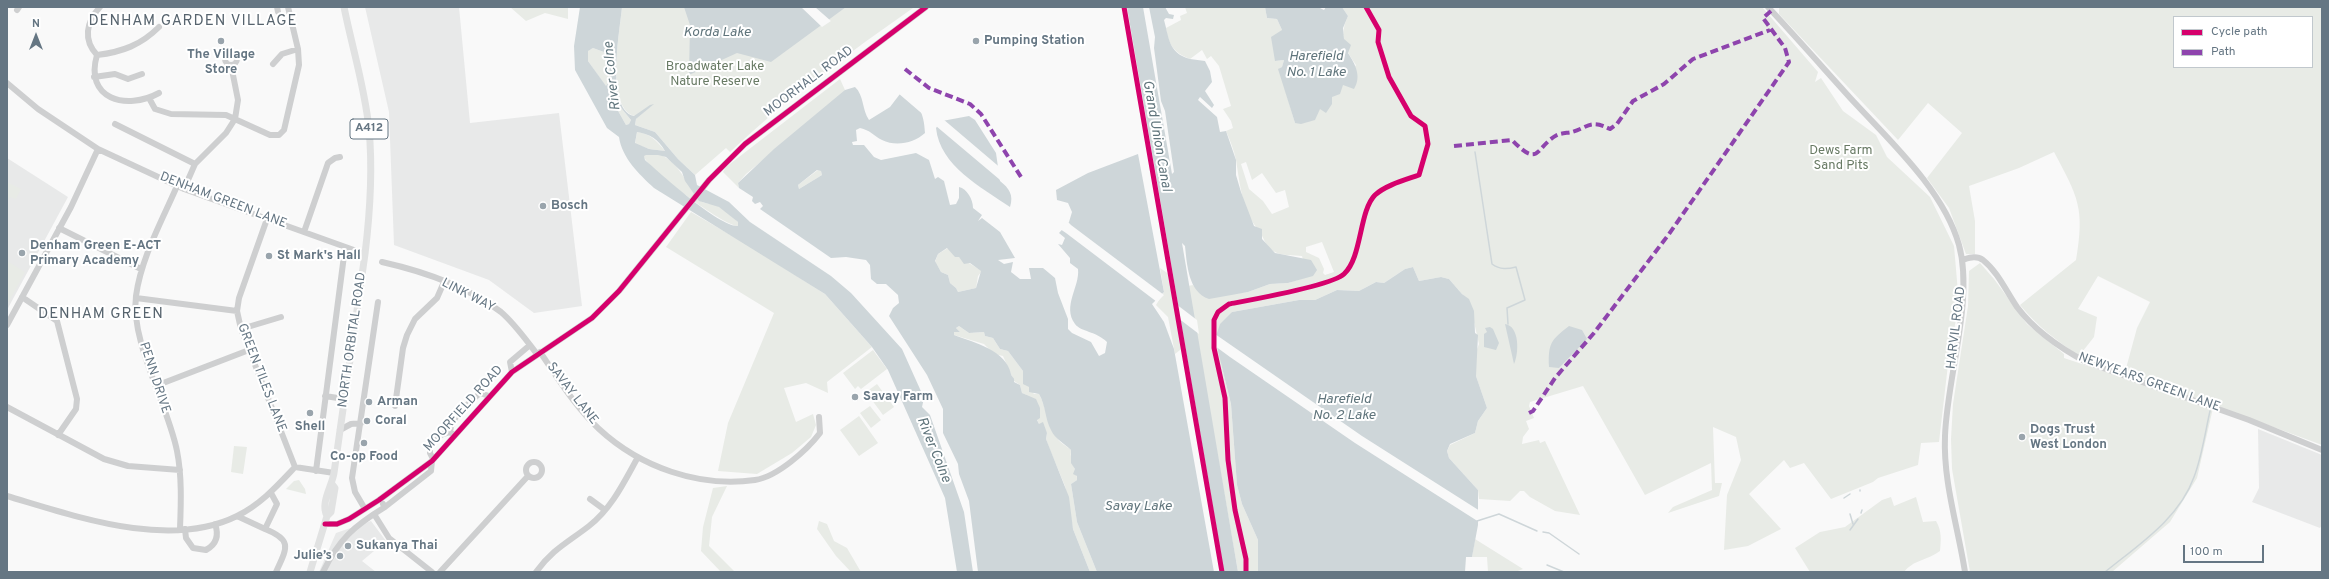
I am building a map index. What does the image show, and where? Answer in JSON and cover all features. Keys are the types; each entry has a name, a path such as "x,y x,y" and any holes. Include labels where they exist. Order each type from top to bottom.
{"main road":[{"name":"NORTH ORBITAL ROAD","path":"310,572 327,516 332,512 335,488 332,484 370,218 371,178 369,128 344,7"}],"street":[{"path":"100,7 94,13 88,29 89,46 97,55 94,77 100,88 108,96 121,102 136,102 159,93"},
{"path":"149,98 155,109 171,114 216,113 235,119 270,135 279,135 284,130 299,65 298,50 288,7"},
{"name":"MOORHALL ROAD","path":"674,223 709,180 745,144 926,7"},
{"name":"HARVIL ROAD","path":"1768,7 1931,190 1952,226 1962,260 1963,295 1949,391 1945,439 1950,492 1965,572"},
{"path":"97,55 117,52 141,43 159,27"},
{"path":"273,64 282,54 298,50"},
{"path":"184,189 195,164 226,133 235,119 238,108 238,100 231,65"},
{"path":"94,77 115,74 128,79 142,74"},
{"name":"DENHAM GREEN LANE","path":"7,83 38,109 98,149 184,189 365,254"},
{"path":"115,124 195,164"},
{"path":"7,325 59,228 98,149"},
{"path":"304,232 328,163 340,157"},
{"name":"PENN DRIVE","path":"177,186 141,269 136,298 137,325 144,350 158,386 177,450 180,470 183,529 186,538 193,548 206,550 214,544 217,538 215,524"},
{"name":"GREEN TILES LANE","path":"267,219 239,298 237,311 241,329 295,468"},
{"name":"MOORFIELD ROAD","path":"325,524 343,522 365,510 432,460 452,434 512,372 538,353 592,318 619,291 674,223"},
{"path":"59,228 141,269"},
{"path":"316,471 345,248"},
{"name":"NEWYEARS GREEN LANE","path":"1962,260 1974,257 1982,260 1997,276 2018,307 2032,324 2064,350 2086,362 2249,420 2322,450"},
{"name":"LINK WAY","path":"382,262 444,282 467,292 500,312 538,353"},
{"path":"396,406 406,335 415,319 437,298 444,282"},
{"path":"22,297 57,321 77,399 76,409 58,435"},
{"path":"136,298 237,311"},
{"path":"365,510 355,492 352,478 378,302"},
{"path":"241,329 281,317"},
{"path":"512,372 510,362 530,344"},
{"path":"158,386 249,350"},
{"name":"SAVAY LANE","path":"538,353 574,401 611,440 638,457 682,476 705,480 756,480 781,468 802,452 820,433 818,417"},
{"path":"323,572 338,545 360,523 385,507 431,471 432,460 430,446 441,435 452,434 450,425 480,393 489,396"},
{"path":"325,396 344,399"},
{"path":"7,407 104,459 128,466 180,470"},
{"path":"340,430 351,424 361,423"},
{"path":"536,572 554,551 589,526 606,510 617,495 638,457"},
{"path":"7,496 100,523 138,528 183,529 215,524 237,516 271,493 295,468 334,473"},
{"path":"440,572 528,476"},
{"path":"265,529 277,504 271,493"},
{"path":"379,500 385,507"},
{"path":"590,500 606,510"},
{"path":"374,514 389,538 432,572"},
{"path":"237,516 280,535 286,542 287,547 276,572"}],"shaded area":[{"path":"365,7 459,7 470,123 559,113 582,306 534,313 489,280 394,245 389,112"},
{"name":"Denham Green E-ACT Primary Academy","path":"7,158 68,197 7,310"},
{"path":"2258,429 2322,455 2322,525 2320,528 2252,502 2259,488"},
{"path":"371,521 386,541 362,561 376,572 319,572 336,533"}],"green space":[{"path":"510,7 568,7 568,19 545,13 526,21"},
{"name":"Broadwater Lake Nature Reserve","path":"622,7 913,8 773,113 730,152 726,148 695,175 678,159 655,132 635,125 636,119 653,104 635,116 626,110 620,99 616,68"},
{"name":"Dews Farm Sand Pits","path":"1185,7 1265,7 1267,18 1277,19 1282,30 1275,61 1284,60 1282,67 1279,69 1295,123 1330,98 1343,84 1356,65 1348,53 1344,41 1343,35 1348,16 1342,7 1762,7 1818,72 1815,82 1821,78 1843,111 1876,135 1887,157 1930,197 1954,246 1959,304 1949,356 1939,442 1921,443 1918,465 1878,478 1873,482 1831,499 1804,463 1790,468 1784,460 1749,494 1781,529 1748,546 1724,550 1727,495 1741,460 1736,437 1713,427 1715,483 1722,483 1719,496 1668,513 1673,507 1712,490 1711,463 1645,495 1583,386 1530,402 1529,406 1534,418 1526,421 1529,429 1523,437 1522,444 1539,440 1540,443 1545,441 1580,515 1555,511 1530,497 1524,491 1520,491 1510,501 1479,499 1478,490 1449,458 1447,451 1450,445 1475,433 1478,421 1487,408 1476,376 1476,352 1479,344 1469,300 1449,279 1441,277 1419,281 1413,267 1405,269 1384,283 1376,282 1359,291 1337,290 1315,300 1299,300 1232,312 1221,363 1231,404 1237,485 1242,504 1258,540 1258,572 1238,572 1188,286 1193,285 1205,297 1248,292 1270,284 1288,283 1307,277 1302,256 1281,254 1271,250 1248,213 1242,196 1235,156 1226,131 1233,128 1231,121 1223,109 1231,106 1219,66 1211,56 1207,59 1202,50 1190,59 1184,57 1176,51 1168,39 1166,28 1181,20 1180,16 1187,13","holes":["1246,162 1252,180 1262,173 1276,193 1285,190 1289,207 1272,214 1263,201 1249,189 1241,164","1322,242 1334,272 1325,275 1323,273 1324,269 1319,258 1306,252 1306,247"]},
{"path":"1779,7 2322,7 2322,445 2125,372 2137,328 2150,302 2098,276 2078,309 2097,317 2094,337 2079,356 2033,320 2020,305 2076,260 2079,242 2079,215 2074,192 2054,152 2019,168 1969,186 1975,221 1975,254 1966,254 1949,208 1927,178 1962,133 1928,103 1898,140 1779,14"},
{"path":"593,48 604,52 607,60 610,70 610,79 606,87 588,61 587,51"},
{"path":"840,79 845,90 844,93 746,174 738,183 739,188 723,172 726,167"},
{"path":"617,103 631,120 629,124 626,125 617,109"},
{"path":"637,132 646,134 653,138 665,151 649,149 635,144"},
{"path":"658,154 666,157 672,162 701,201 722,208 738,222 738,226 730,224 688,197 649,164 644,157 644,155"},
{"path":"818,170 821,171 822,175 799,189 798,185"},
{"path":"7,182 21,189 16,199 10,197 7,202"},
{"path":"691,212 748,245 825,294 872,347 827,382 828,393 806,383 784,388 796,422 813,414 816,425 811,437 792,453 757,474 718,471 728,423 774,313 666,247"},
{"path":"948,248 955,256 982,271 978,276 976,288 958,292 950,283 948,275 941,272 935,262 938,254"},
{"path":"7,261 25,272 7,305"},
{"path":"1980,263 1994,279 2027,324 2064,354 2064,358 2213,408 2197,478 2170,522 2112,572 1970,572 1952,469 1951,439 1953,404 1968,306 1969,271"},
{"path":"1160,268 1173,277 1185,346 1175,354 1168,317 1156,305 1164,292"},
{"path":"959,326 969,333 984,332 985,336 993,338 1000,349 1008,351 1023,371 1023,384 1027,384 1034,394 1039,394 1049,422 1058,440 1071,450 1071,459 1077,476 1077,480 1071,484 1077,522 1097,572 1090,572 1073,529 1065,486 1046,439 1047,433 1039,424 1026,395 1022,393 1020,385 1014,381 1003,356 994,354 984,344 954,335 954,332 960,332 956,328"},
{"path":"873,350 887,369 861,389 858,386 855,389 843,373"},
{"path":"877,384 894,407 883,415 866,392"},
{"path":"870,406 881,420 871,428 860,413"},
{"path":"859,416 878,443 859,456 840,430"},
{"path":"234,446 247,447 243,474 231,472"},
{"path":"299,480 305,489 306,494 286,489 294,481"},
{"path":"727,486 712,517 709,546 735,572 721,572 701,551 703,527 713,488"},
{"path":"1891,497 1894,506 1916,497 1923,522 1936,521 1938,525 1941,536 1940,551 1916,562 1904,572 1810,572 1795,548 1820,532 1845,527 1882,500"},
{"path":"819,521 827,524 834,541 847,548 861,572 851,572 836,556 817,529"},
{"path":"1475,539 1523,569 1515,572 1488,572 1487,557 1472,557"}],"water":[{"name":"River Colne","path":"580,7 622,7 616,68 620,99 625,110 634,116 650,105 654,104 636,119 635,125 655,132 678,159 695,175 697,185 729,202 750,222 831,276 851,293 902,349 924,398 922,407 930,415 964,512 973,572 957,572 945,498 888,370 872,347 825,294 654,188 643,177 627,159 619,137 607,128 575,70 574,46","holes":["593,48 604,52 609,65 610,74 609,83 606,86 588,61 588,51","617,103 631,120 629,124 626,125 617,109","637,132 642,133 650,136 660,143 665,151 649,149 635,143","658,155 666,157 682,172 685,181 699,201 719,207 738,222 738,226 729,224 718,218 690,199 645,160 644,156"]},
{"name":"Korda Lake","path":"684,7 846,7 771,62 737,53 689,75 690,25"},
{"name":"Grand Union Canal","path":"1127,7 1143,7 1172,174 1174,172 1165,111 1161,101 1154,48 1155,37 1149,7 1165,7 1169,14 1174,15 1173,19 1166,18 1164,20 1173,49 1177,53 1190,59 1205,61 1210,71 1212,82 1205,91 1214,105 1212,108 1200,97 1198,100 1217,117 1220,132 1226,131 1236,160 1236,175 1241,192 1254,226 1262,229 1262,239 1275,253 1311,260 1317,270 1313,276 1288,283 1270,284 1248,292 1209,299 1202,295 1193,284 1188,269 1185,246 1182,243 1238,572 1224,572"},
{"name":"Harefield No. 1 Lake","path":"1265,7 1318,7 1324,10 1326,7 1342,7 1348,16 1343,28 1344,39 1351,45 1348,53 1357,70 1356,84 1354,89 1343,85 1340,94 1332,97 1332,104 1326,113 1320,109 1315,120 1301,124 1295,123 1278,69 1282,67 1284,60 1275,61 1271,37 1282,30 1277,19 1267,18"},
{"name":"Savay Lake","path":"855,87 858,90 869,120 890,107 903,90 908,95 920,109 925,133 916,139 905,143 893,143 882,140 860,128 856,130 857,141 852,142 853,145 864,145 874,157 881,160 916,153 929,160 935,179 938,177 944,181 950,205 956,204 959,198 959,187 965,190 971,198 973,208 982,215 978,221 982,218 1000,232 1015,258 998,260 1004,264 1013,262 1011,272 1020,279 1031,279 1029,268 1043,268 1055,278 1058,293 1068,319 1068,329 1072,333 1091,342 1099,356 1105,353 1107,342 1103,338 1078,327 1071,317 1070,310 1072,296 1077,283 1078,269 1070,263 1070,258 1058,244 1062,245 1065,238 1059,233 1069,222 1072,212 1068,203 1057,200 1056,190 1088,173 1138,154 1164,292 1152,304 1164,322 1174,349 1214,572 1097,572 1077,522 1071,484 1077,480 1077,476 1073,474 1075,469 1071,463 1071,450 1053,433 1049,426 1039,394 1029,392 1029,387 1023,384 1023,371 1008,351 1000,349 993,338 985,336 984,332 969,333 959,326 956,328 960,332 954,332 954,335 988,348 996,353 1008,366 1014,382 1020,385 1022,393 1036,399 1040,408 1040,418 1037,420 1039,424 1043,422 1047,433 1046,439 1069,497 1073,529 1090,572 978,572 969,501 959,474 958,464 943,433 943,409 927,375 889,316 893,308 899,303 898,295 886,284 877,284 871,279 870,265 866,260 846,257 831,258 760,209 763,206 760,202 755,204 752,201 753,197 739,188 738,183 774,149 845,90","holes":["817,170 821,171 822,175 799,189 798,185","947,248 955,257 959,257 964,264 970,263 981,271 976,288 958,292 950,283 948,275 941,272 935,261 938,254"]},
{"path":"969,116 975,120 996,153 1000,181 1006,186 1011,195 1010,207 964,174 945,154 939,141 936,128 942,121"},
{"name":"Harefield No. 2 Lake","path":"1413,267 1419,281 1441,277 1449,279 1462,294 1469,299 1474,311 1475,333 1478,335 1476,376 1487,408 1478,421 1475,433 1450,444 1447,451 1449,458 1478,490 1478,525 1472,557 1466,557 1465,572 1258,572 1258,540 1242,504 1237,485 1231,404 1218,351 1216,336 1220,324 1232,312 1299,300 1315,300 1337,290 1359,291 1376,282 1384,283 1405,269"},
{"path":"1505,324 1510,326 1516,335 1517,354 1514,364"},
{"path":"1569,326 1582,330 1587,339 1559,368 1549,367 1550,347 1554,339"},
{"path":"1490,327 1493,329 1499,343 1496,350 1484,347 1484,334 1487,332 1485,328"}],"pier":[{"path":"801,7 815,7 831,21 822,27"},
{"path":"902,89 912,92 926,117 898,93"},
{"path":"943,119 1003,170 1002,180 1012,190 936,126"},
{"path":"1067,221 1164,295 1157,302 1060,229"},
{"path":"1176,304 1197,320 1199,334 1178,318"},
{"path":"1215,334 1362,436 1480,511 1479,522 1355,443 1230,357 1215,346"}],"waterway":[{"path":"1475,152 1492,264 1504,268 1516,267 1525,300 1507,308 1508,324"},
{"path":"2105,572 2144,541 2178,506 2187,492 2197,469 2210,411"},
{"path":"1844,498 1850,494"},
{"path":"1477,521 1499,514 1537,531"},
{"path":"1850,514 1853,524"},
{"path":"1850,530 1858,519"},
{"path":"1543,532 1549,533 1579,554"},
{"path":"1547,565 1564,572"}],"marked path":[{"path":"1529,413 1533,411 1555,378 1594,333 1669,234 1789,62 1785,48 1763,18 1771,11"},
{"path":"1454,146 1512,140 1521,149 1533,154 1537,153 1550,140 1559,134 1572,132 1594,124 1610,129 1617,124 1633,101 1664,84 1693,59 1770,30"},
{"path":"905,69 929,88 970,104 981,114 1021,177"}],"cycle path":[{"path":"325,524 337,524 349,519 379,500 432,461 512,372 592,318 619,291 709,180 745,144 926,7"},
{"path":"1124,7 1222,572"},
{"path":"1246,572 1246,559 1235,510 1228,460 1225,398 1214,348 1214,320 1218,312 1229,304 1307,288 1336,279 1344,274 1350,267 1358,246 1363,223 1370,202 1379,191 1419,175 1428,144 1425,126 1411,116 1389,77 1378,42 1379,30 1366,7"}],"place":[{"name":"The Village Store","path":"221,41"},
{"name":"Pumping Station","path":"976,41"},
{"name":"Bosch","path":"543,206"},
{"name":"Denham Green E-ACT Primary Academy","path":"22,253"},
{"name":"St Mark's Hall","path":"269,256"},
{"name":"Savay Farm","path":"855,397"},
{"name":"Arman","path":"369,402"},
{"name":"Shell","path":"310,413"},
{"name":"Coral","path":"367,421"},
{"name":"Dogs Trust West London","path":"2022,437"},
{"name":"Co-op Food","path":"364,443"},
{"name":"Sukanya Thai","path":"348,546"},
{"name":"Julie’s","path":"340,556"}],"district":[{"name":"DENHAM GARDEN VILLAGE","path":"193,22"},
{"name":"DENHAM GREEN","path":"101,315"}]}
